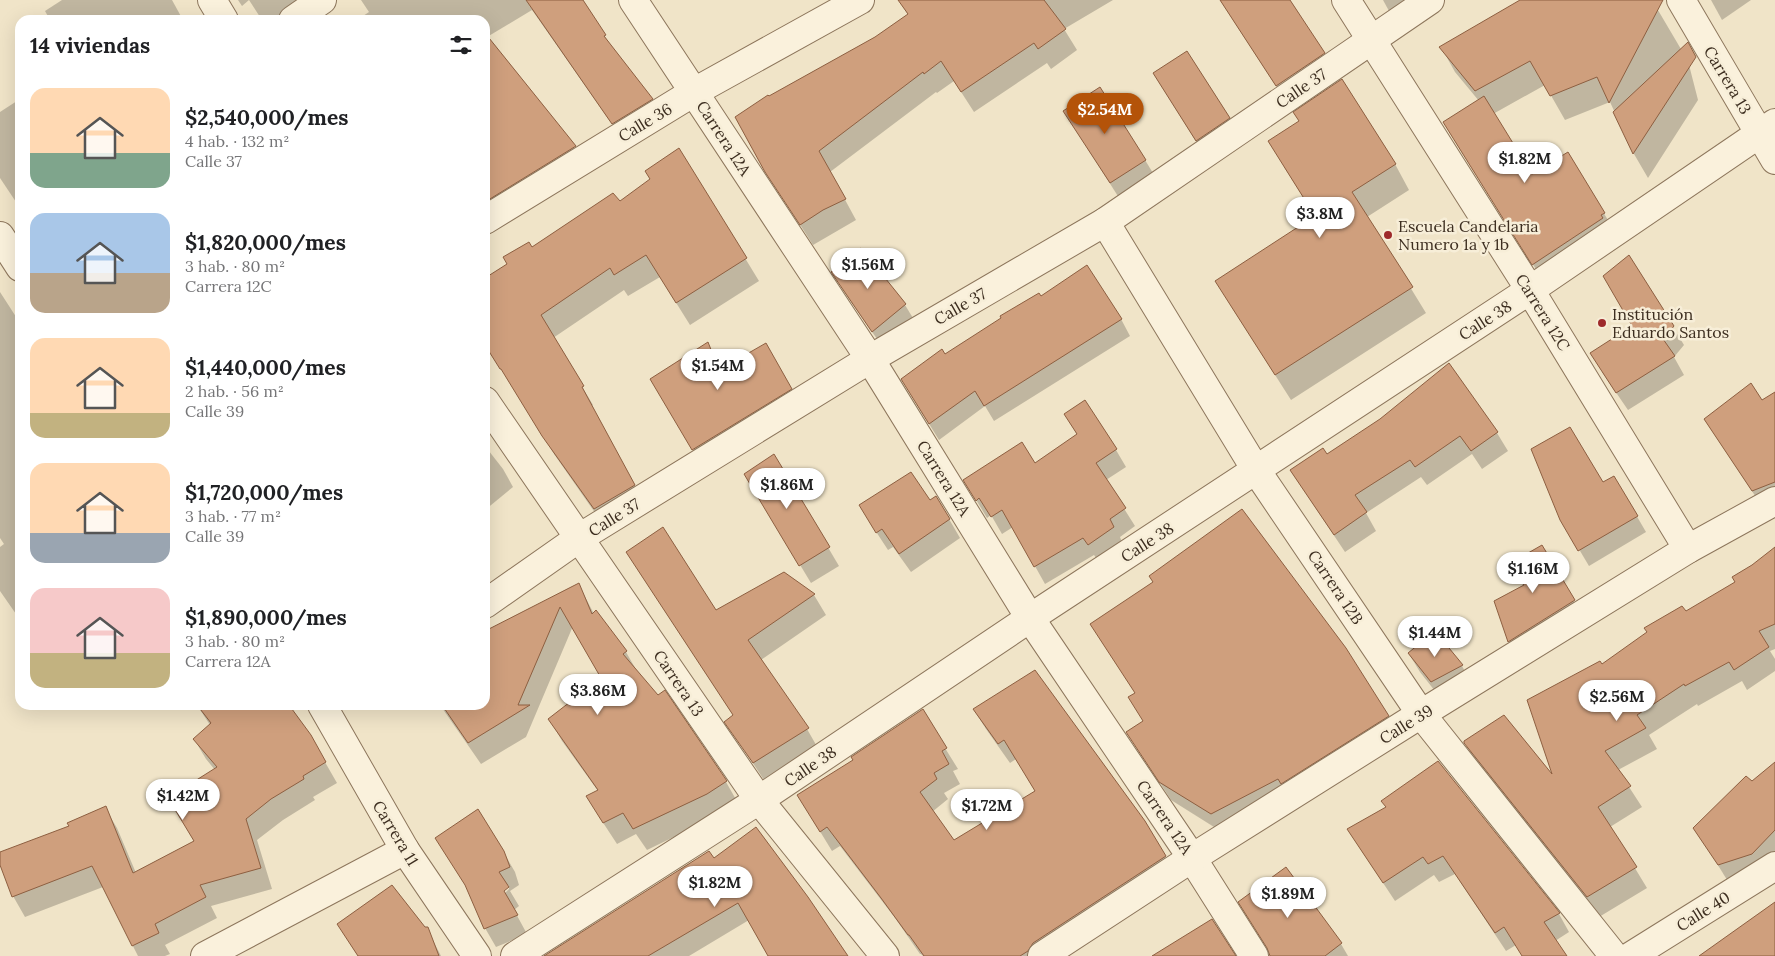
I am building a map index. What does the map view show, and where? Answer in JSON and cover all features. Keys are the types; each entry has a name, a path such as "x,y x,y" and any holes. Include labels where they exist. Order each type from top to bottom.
{"street":[{"path":"212,0 221,15"},
{"path":"301,15 322,0"},
{"name":"Carrera 12A","path":"633,0 870,359 1030,618 1192,858 1254,956"},
{"name":"Calle 36","path":"490,217 694,92 860,0"},
{"name":"Carrera 12C","path":"1346,0 1530,290 1688,549"},
{"name":"Calle 37","path":"490,600 579,538 870,359 1105,222 1430,0"},
{"name":"Carrera 13","path":"1681,0 1767,128 1775,160"},
{"name":"Calle 38","path":"515,956 759,800 1030,618 1530,290 1767,128"},
{"name":"Carrera 12B","path":"1105,222 1256,470 1421,714 1614,956"},
{"path":"5,234 15,256"},
{"name":"Carrera 13","path":"490,408 759,800 885,956"},
{"name":"Calle 39","path":"1042,956 1192,858 1421,714 1688,549 1775,501"},
{"name":"Carrera 11","path":"332,710 405,850 477,956"},
{"path":"204,956 405,850"},
{"name":"Calle 40","path":"1631,956 1775,866"}],"building":[{"path":"526,0 583,0 606,35 604,36 653,99 612,124"},
{"path":"898,0 1044,0 1066,29 1038,49 1034,43 961,92 941,61 924,74 923,72 819,151 846,199 823,210 800,225 765,172 735,117 768,95 875,37 908,14"},
{"path":"1220,0 1290,0 1325,53 1276,86"},
{"path":"1520,0 1663,0 1609,103 1597,77 1550,96 1530,61 1475,91 1439,47"},
{"path":"490,39 576,146 490,199"},
{"path":"1688,42 1696,57 1633,154 1613,112"},
{"path":"1187,51 1230,118 1196,141 1153,73"},
{"path":"1342,79 1396,164 1352,192 1413,287 1275,375 1215,281 1315,216 1268,141 1299,121 1293,112"},
{"path":"1100,87 1146,160 1110,183 1063,111"},
{"path":"1484,96 1532,174 1568,152 1605,213 1601,215 1603,218 1532,265 1443,122"},
{"path":"679,148 747,258 676,303 646,255 614,275 610,268 541,315 584,386 582,387 635,485 594,509 542,436 490,353 490,275 507,264 503,257 529,242 532,247 613,193 620,201 650,179 645,171"},
{"path":"861,248 906,304 872,332 831,272"},
{"path":"1629,255 1674,326 1663,339 1675,356 1616,393 1590,353 1632,326 1603,276"},
{"path":"1087,265 1122,319 984,406 975,391 929,424 901,379 942,349 945,354 1001,318 1000,316 1039,293 1041,296"},
{"path":"708,342 719,370 766,343 792,389 692,450 650,379"},
{"path":"1449,363 1498,432 1471,451 1460,436 1415,467 1410,460 1355,495 1367,512 1334,535 1290,470 1323,448 1327,454 1380,419"},
{"path":"1751,383 1762,400 1775,392 1775,482 1752,491 1704,419"},
{"path":"1085,400 1117,449 1096,463 1126,508 1110,519 1114,527 1088,545 1083,538 1034,567 1002,510 991,517 979,498 976,501 963,480 1022,442 1035,463 1077,434 1064,414"},
{"path":"1570,427 1603,482 1614,476 1638,516 1578,551 1560,520 1531,449"},
{"path":"774,454 830,547 799,566 744,474"},
{"path":"911,472 930,500 936,496 950,519 899,554 882,529 876,533 859,505"},
{"path":"1242,509 1346,648 1389,716 1281,784 1278,779 1211,814 1159,782 1126,732 1143,721 1128,697 1135,693 1090,624 1153,582 1149,576"},
{"path":"663,527 716,610 784,572 815,594 748,640 809,728 753,763 724,722 733,715 626,552"},
{"path":"1542,545 1575,600 1508,642 1494,601 1524,585 1509,564"},
{"path":"1775,547 1775,624 1759,631 1769,647 1734,670 1729,662 1685,686 1684,684 1637,715 1646,728 1605,751 1631,786 1598,807 1637,867 1587,897 1464,741 1504,715 1552,774 1527,700 1600,661 1602,664 1647,632 1644,628 1682,606 1686,611 1735,582 1732,577 1752,565"},
{"path":"579,583 592,614 596,610 627,651 623,654 658,695 665,690 727,781 707,794 633,829 623,813 603,823 586,796 598,790 548,719 601,678 560,607 518,705 530,705 468,743 445,710 490,710 490,628"},
{"path":"1435,631 1463,665 1431,682 1408,653"},
{"path":"1035,670 1145,821 1166,856 1033,943 1028,951 1020,956 924,956 827,827 820,832 797,795 853,760 851,757 923,709 947,748 942,751 949,764 934,773 937,779 920,792 954,840 1035,791 1004,740 998,744 973,709"},
{"path":"201,710 293,710 311,735 326,762 303,776 304,779 271,799 246,819 261,868 200,885 206,897 155,924 159,933 132,946 92,866 12,897 0,865 0,852 69,826 67,823 106,806 133,873 194,841 168,798 217,767 193,739 211,723"},
{"path":"1438,761 1560,913 1544,922 1567,956 1522,956 1504,927 1495,933 1443,856 1428,864 1423,857 1383,883 1347,829 1386,807 1381,801"},
{"path":"1775,762 1775,830 1752,854 1718,865 1693,828 1746,776 1752,781"},
{"path":"478,809 504,851 510,867 499,872 509,887 504,891 518,915 484,929 465,885 435,838"},
{"path":"756,827 808,897 848,956 768,956 738,903 648,956 544,956 709,851 714,858"},
{"path":"1286,867 1342,943 1325,956 1270,956 1238,902"},
{"path":"392,885 425,927 428,927 439,956 358,956 337,924"},
{"path":"1775,902 1775,956 1699,956"},
{"path":"1212,919 1236,956 1152,956"}],"place":[{"name":"Escuela Candelaria Numero 1a y 1b","path":"1388,235"},
{"name":"Institución Eduardo Santos","path":"1602,323"}]}
